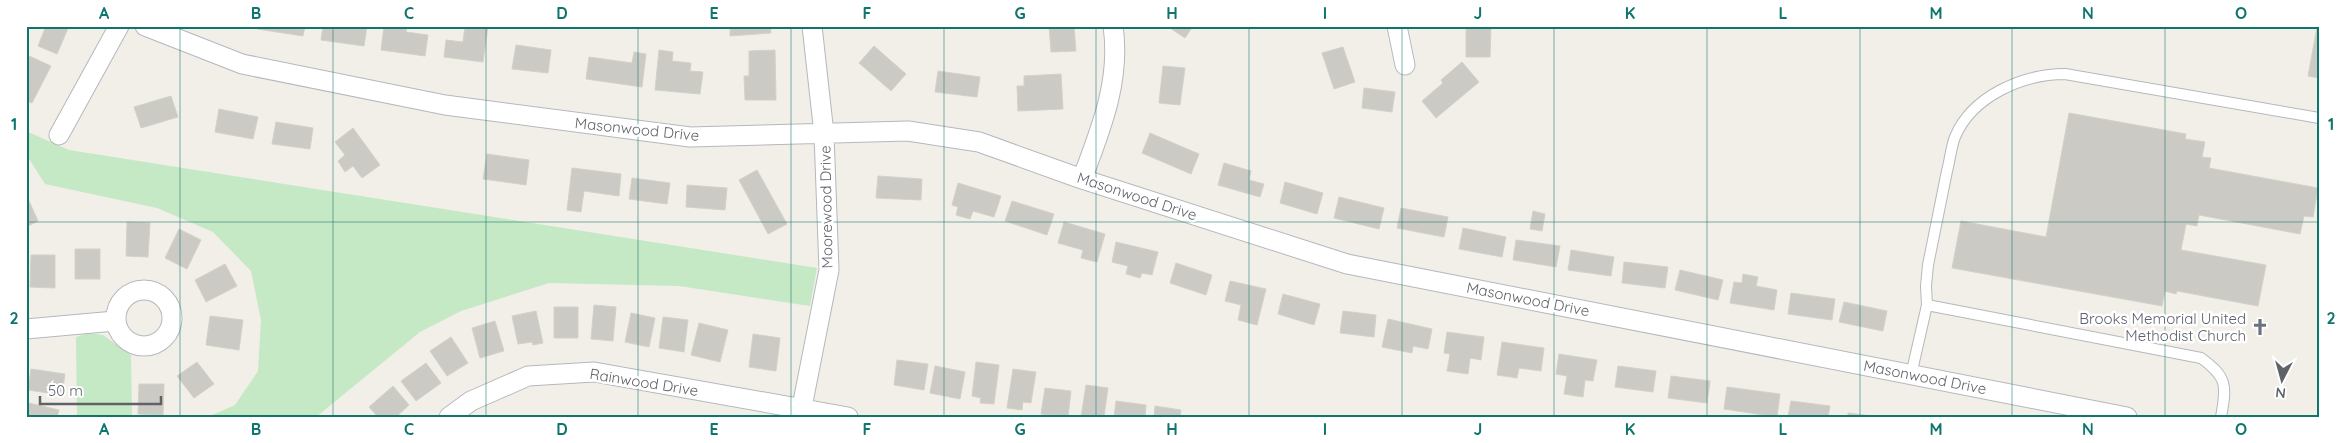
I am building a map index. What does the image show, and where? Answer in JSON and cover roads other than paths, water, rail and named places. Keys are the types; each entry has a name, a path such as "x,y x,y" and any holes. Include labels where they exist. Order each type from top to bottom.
{"street":[{"path":"59,135 119,26"},
{"name":"Masonwood Drive","path":"145,26 242,64 445,105 690,137 908,131 978,142 1082,179 1347,264 1911,374 2063,411 2126,417"},
{"name":"Moorewood Drive","path":"801,412 829,270 824,134 812,26"},
{"path":"1082,179 1108,110 1116,48 1113,26"},
{"path":"1397,26 1405,65"},
{"path":"26,329 115,321"},
{"name":"Rainwood Drive","path":"449,417 471,401 528,376 594,372 801,412 848,417"}],"lane":[{"path":"1911,374 1927,305 1928,265 1955,137 1971,114 1995,92 2027,78 2045,74 2065,74 2319,118"},
{"path":"1927,305 2201,358 2217,370 2224,380 2224,402 2221,417"}],"place":[{"name":"Brooks Memorial United Methodist Church","path":"2260,327"}]}
